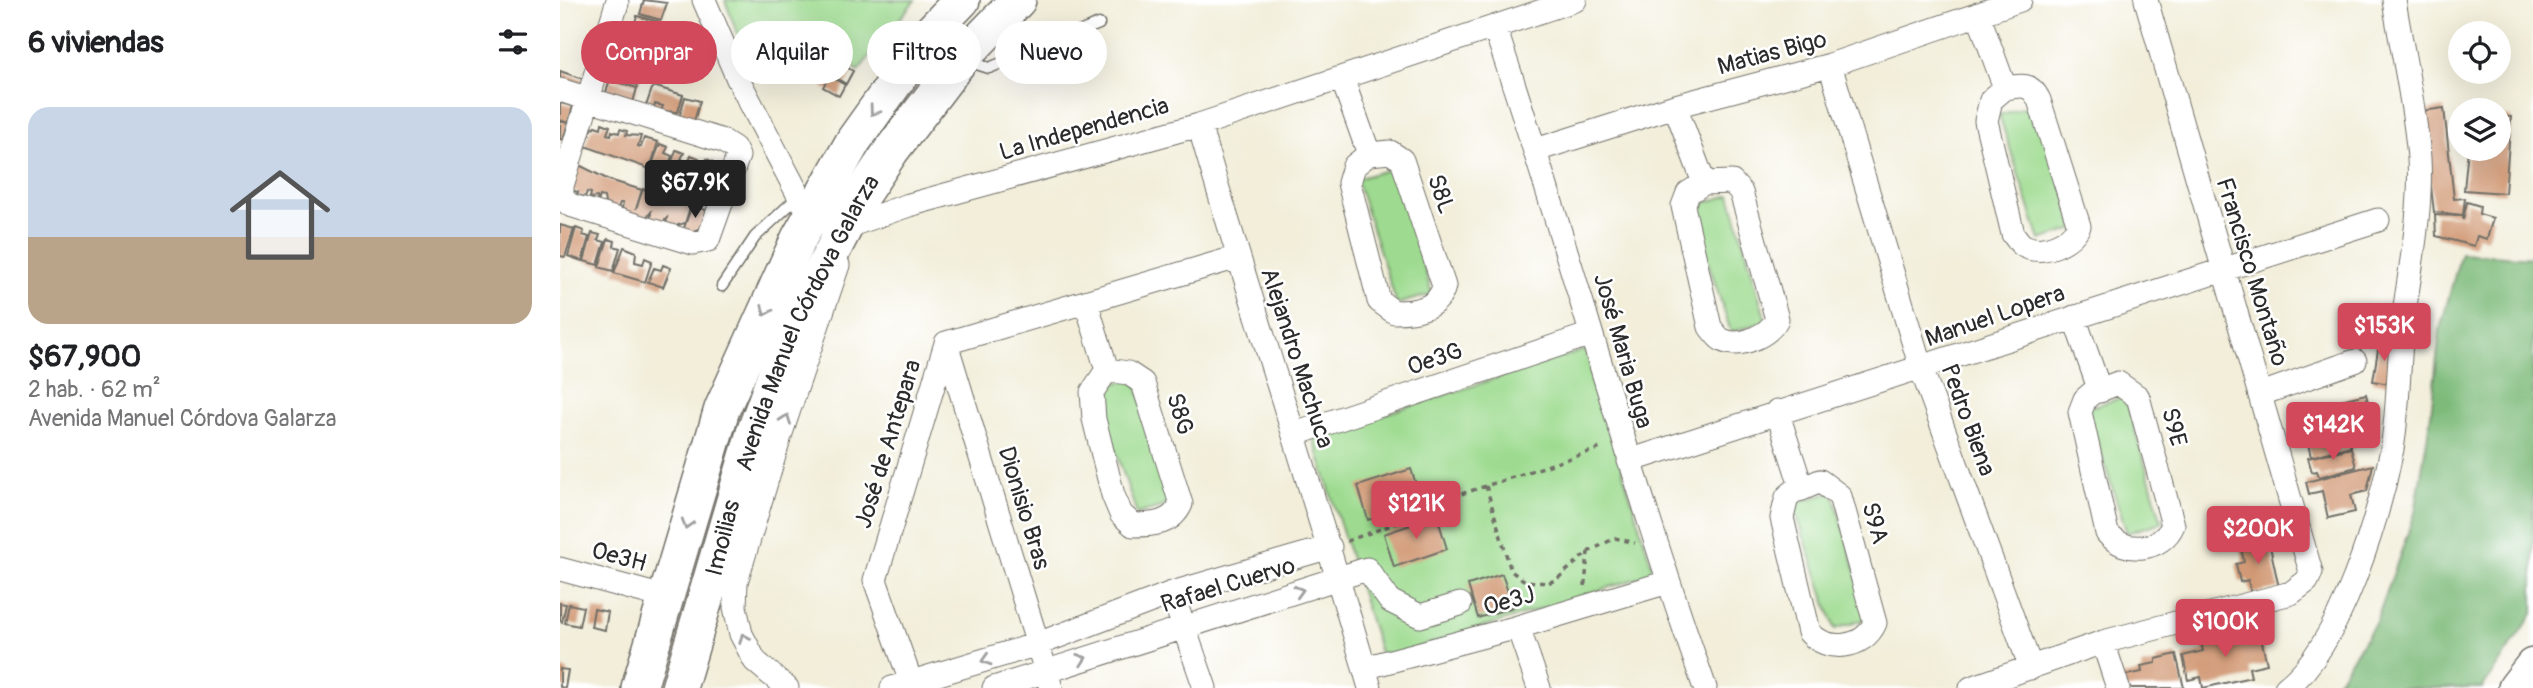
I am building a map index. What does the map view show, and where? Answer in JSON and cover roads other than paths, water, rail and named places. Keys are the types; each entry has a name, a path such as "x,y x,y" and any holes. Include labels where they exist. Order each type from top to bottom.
{"main road":[{"name":"Avenida Manuel Córdova Galarza","path":"981,38 1018,0"},
{"name":"Avenida Manuel Córdova Galarza","path":"639,688 722,409 805,205 854,140 941,14"},
{"name":"Avenida Manuel Córdova Galarza","path":"680,688 754,433 793,327 861,196 942,84"},
{"path":"2516,688 2533,666"}],"street":[{"path":"704,0 738,79 805,205 821,222 845,228"},
{"name":"La Independencia","path":"845,228 909,205 1199,125 1575,0"},
{"name":"Matias Bigo","path":"1536,150 1675,106 1830,65 2020,0"},
{"name":"Francisco Montaño","path":"1979,687 2103,642 2291,593 2307,581 2311,572 2261,394 2221,269 2146,0"},
{"path":"2286,688 2324,643 2374,524 2392,447 2403,323 2415,235 2419,158 2394,0"},
{"path":"560,90 587,97 734,148 738,156 708,240 693,243 570,205 562,198 562,186 587,97 617,3"},
{"path":"1978,14 2005,88"},
{"name":"José Maria Buga","path":"1495,28 1536,150 1625,451 1705,688"},
{"name":"Pedro Biena","path":"1830,65 1922,368 2031,668"},
{"path":"1342,78 1369,154"},
{"path":"2024,84 2034,89 2079,226 2074,236 2065,243 2031,248 2022,246 2012,234 1986,121 1991,100 2005,88 2024,84"},
{"path":"1675,106 1704,183"},
{"name":"Alejandro Machuca","path":"1199,125 1340,579 1367,678"},
{"name":"S8L","path":"1390,152 1402,160 1444,286 1442,297 1436,304 1407,312 1385,308 1373,282 1349,183 1354,166 1369,154 1390,152"},
{"path":"1731,182 1741,192 1777,319 1772,329 1763,336 1729,342 1720,339 1710,327 1683,214 1688,193 1704,183 1731,182"},
{"name":"Manuel Lopera","path":"1625,451 1777,411 1922,368 2378,220"},
{"name":"Imoilias","path":"787,688 755,661 741,634 735,607 736,582 780,436 836,274 845,228"},
{"name":"José de Antepara","path":"906,686 875,580 946,343 1238,257"},
{"path":"1086,302 1107,370"},
{"path":"2074,317 2100,391"},
{"name":"Oe3G","path":"1294,434 1591,334"},
{"name":"Dionisio Bras","path":"946,343 1049,680"},
{"path":"2261,394 2355,361"},
{"name":"S8G","path":"1107,370 1128,373 1143,383 1181,504 1176,514 1167,521 1133,526 1126,521 1113,495 1093,410 1092,392 1107,370"},
{"name":"S9E","path":"2118,383 2138,397 2174,525 2169,535 2160,542 2126,548 2117,545 2107,533 2080,420 2085,399 2100,391 2118,383"},
{"path":"1777,411 1802,489"},
{"name":"S9A","path":"1820,481 1840,496 1875,623 1871,633 1861,640 1828,646 1818,643 1809,632 1782,518 1787,497 1802,489 1820,481"},
{"path":"906,686 1038,644 1172,593 1330,547"},
{"name":"Oe3H","path":"560,569 664,597"},
{"name":"Rafael Cuervo","path":"994,688 1049,680 1184,625 1367,569 1391,601 1420,616 1460,604"},
{"name":"Oe3J","path":"1367,678 1518,627 1668,582"},
{"path":"1172,593 1205,688"},
{"path":"1518,627 1539,688"},
{"path":"2103,642 2118,688"}],"lane":[{"path":"723,286 755,237 805,205"}]}
